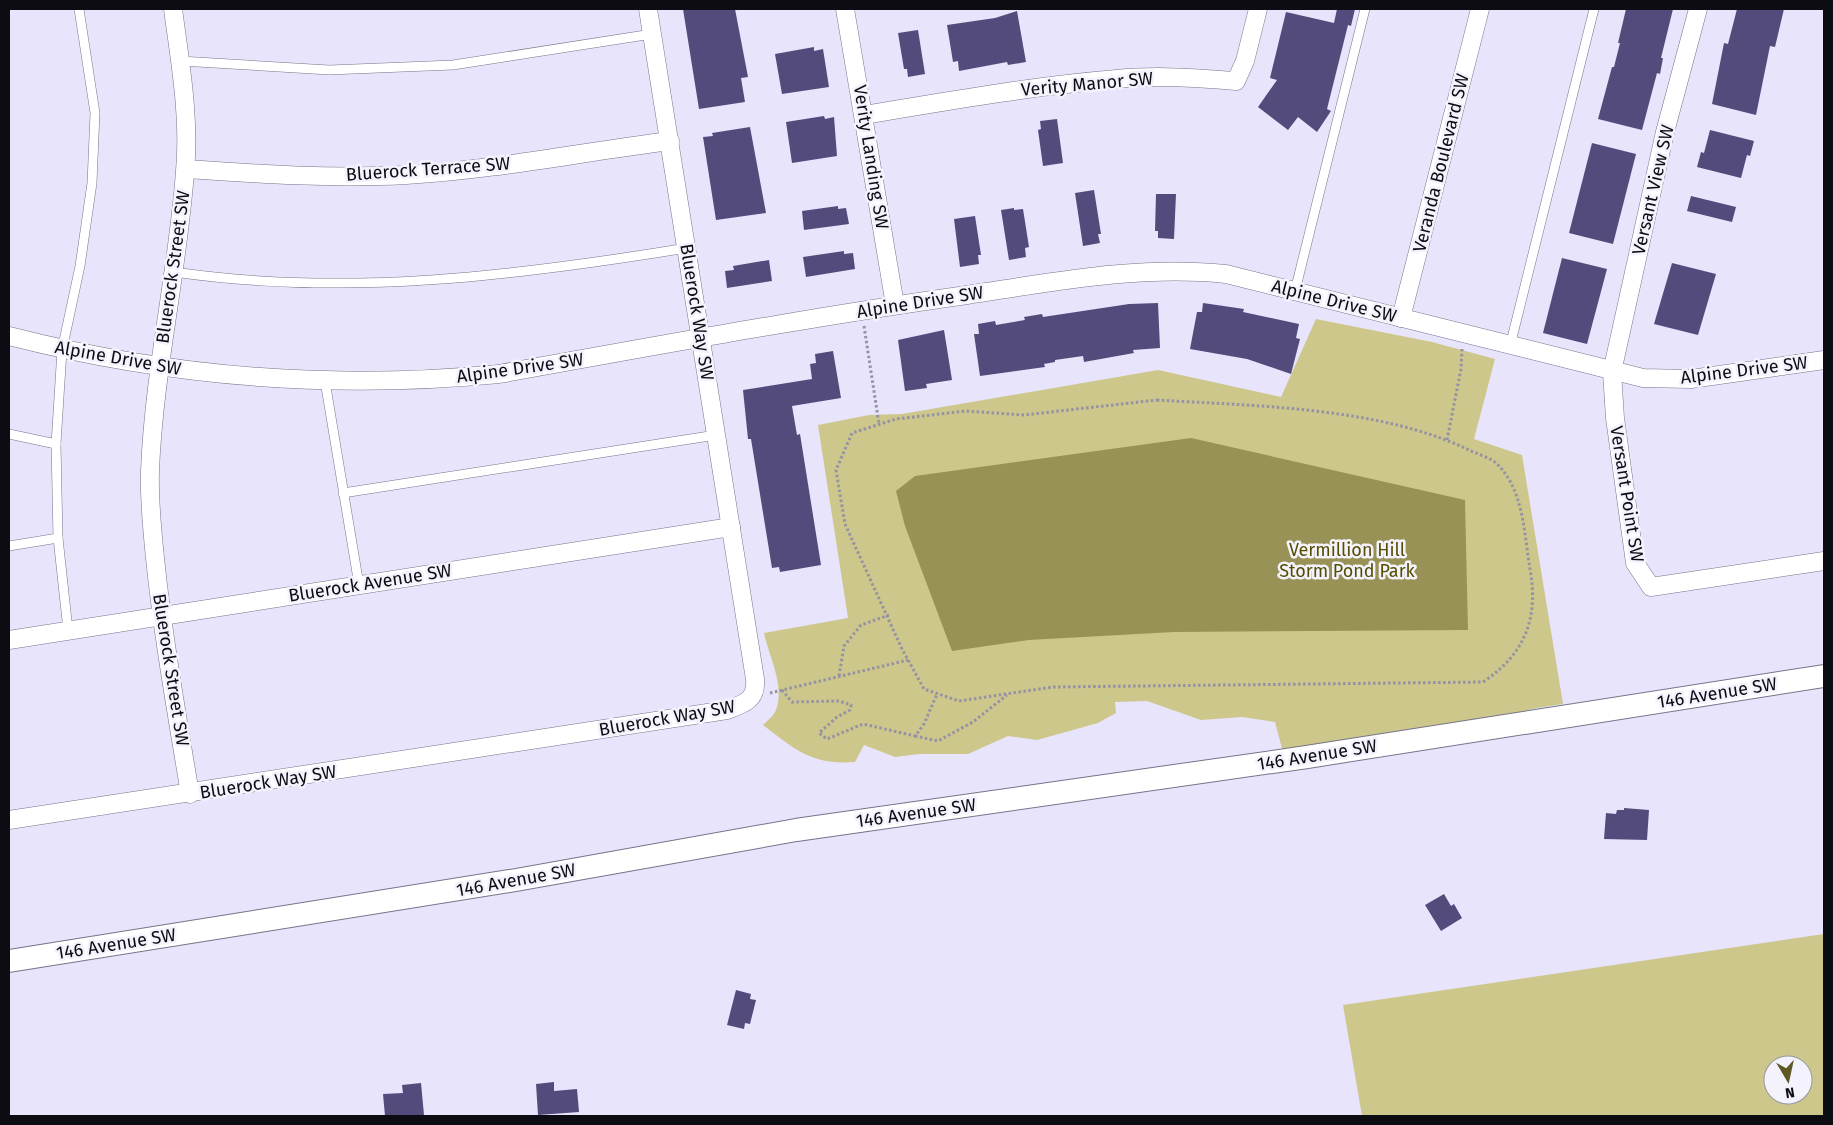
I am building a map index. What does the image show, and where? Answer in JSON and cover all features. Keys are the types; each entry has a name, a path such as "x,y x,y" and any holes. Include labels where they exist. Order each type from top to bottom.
{"street":[{"name":"Bluerock Street SW","path":"174,9 186,110 186,170 174,272 159,366 150,472 151,519 162,616 190,794"},
{"name":"Bluerock Way SW","path":"9,820 190,794 727,710 752,698 756,689 755,679 648,9"},
{"name":"Verity Landing SW","path":"845,9 895,305"},
{"name":"Verity Manor SW","path":"864,115 986,94 1119,78 1190,78 1236,81 1245,61 1258,9"},
{"name":"Veranda Boulevard SW","path":"1401,318 1480,9"},
{"name":"Versant View SW","path":"1612,372 1665,132 1698,9"},
{"name":"Bluerock Terrace SW","path":"186,170 274,175 405,175 541,160 670,141"},
{"name":"Alpine Drive SW","path":"9,336 62,350 159,366 244,376 325,381 436,380 499,374 895,305 1099,276 1187,270 1226,274 1612,372 1643,378 1691,379 1824,360"},
{"name":"Versant Point SW","path":"1612,372 1615,418 1635,562 1651,586 1824,561"},
{"name":"Bluerock Avenue SW","path":"9,640 730,526"},
{"name":"146 Avenue SW","path":"9,961 506,882 796,830 1307,757 1824,676"}],"lane":[{"path":"68,630 58,538 56,444 62,350 80,266 92,183 95,113 79,9"},
{"path":"1294,291 1365,9"},
{"path":"1510,346 1594,9"},
{"path":"180,61 329,70 453,65 652,34"},
{"path":"174,272 270,283 394,282 463,279 567,267 686,248"},
{"path":"325,381 359,585"},
{"path":"9,434 56,444"},
{"path":"343,493 716,435"},
{"path":"9,546 58,538"}],"path":[{"path":"862,311 879,424"},
{"path":"1447,440 1461,369 1464,334"},
{"path":"1157,400 1256,406 1343,415 1447,440 1496,463 1516,489 1534,590 1526,637 1504,668 1483,682 1053,686 959,701 937,694 924,689 908,660 889,615 845,524 836,470 852,433 896,419 966,411 1024,414 1157,400"},
{"path":"839,676 844,646 860,625 889,615"},
{"path":"752,698 908,660"},
{"path":"782,690 792,702 839,701 851,705 850,710 837,716 819,733 828,739 863,724 938,742 972,722 1009,694"},
{"path":"915,736 925,722 937,694"}],"green space":[{"name":"Vermillion Hill Storm Pond Park","path":"1316,319 1432,342 1495,359 1474,439 1522,455 1563,704 1537,708 1481,722 1284,756 1275,722 1242,717 1201,720 1147,701 1115,702 1116,713 1098,723 1037,740 1008,736 968,754 919,754 895,757 864,745 855,762 827,761 805,754 763,725 776,710 779,691 764,633 848,618 818,425 869,415 902,414 1158,370 1281,397"},
{"path":"1824,934 1824,1116 1362,1116 1343,1005"}],"shaded area":[{"path":"1191,438 1465,500 1468,630 1174,632 1029,640 952,651 905,526 896,491 915,476"}],"building":[{"path":"683,9 735,9 748,77 741,78 745,102 699,109"},
{"path":"1337,9 1355,9 1351,26 1348,25 1327,109 1331,111 1317,132 1298,117 1288,130 1258,107 1277,80 1270,78 1286,12 1334,23"},
{"path":"1626,9 1673,9 1661,58 1663,58 1660,74 1657,73 1642,130 1598,119 1612,67 1614,67"},
{"path":"1737,9 1784,9 1775,47 1770,46 1756,115 1712,104 1724,43 1728,44"},
{"path":"1017,11 1026,62 1008,65 1007,62 959,71 958,61 953,62 947,25 995,18"},
{"path":"918,30 925,74 908,77 907,69 904,69 898,33"},
{"path":"814,47 814,51 823,49 829,87 782,94 775,54"},
{"path":"824,116 825,119 834,117 837,156 792,163 786,122"},
{"path":"1057,119 1063,163 1043,166 1038,130 1041,129 1040,121"},
{"path":"750,127 766,213 716,220 703,137 713,136 712,133"},
{"path":"1710,130 1754,141 1750,156 1747,155 1741,178 1697,167 1701,152 1704,153"},
{"path":"1592,143 1636,154 1613,244 1569,233"},
{"path":"1094,190 1101,234 1098,234 1100,243 1083,246 1075,193"},
{"path":"1156,194 1176,194 1174,239 1158,238 1158,231 1155,231"},
{"path":"1691,196 1736,207 1732,222 1687,211"},
{"path":"838,206 838,209 846,208 849,224 804,230 802,211"},
{"path":"1014,208 1014,210 1023,209 1029,247 1025,248 1026,257 1009,260 1001,210"},
{"path":"975,216 981,255 978,255 979,264 960,267 954,219"},
{"path":"844,251 844,254 853,253 855,269 806,277 803,257"},
{"path":"1562,258 1607,269 1587,344 1543,333"},
{"path":"769,260 772,281 727,288 725,271 734,270 733,266"},
{"path":"1672,263 1716,274 1698,335 1654,324"},
{"path":"1158,303 1160,348 1133,350 1134,353 1084,362 1083,356 1055,360 1055,362 1044,364 1045,367 980,376 974,334 979,334 978,324 995,321 996,325 1025,320 1024,317 1042,314 1043,317 1129,304"},
{"path":"1203,303 1244,309 1243,312 1299,324 1296,338 1300,339 1291,374 1247,359 1190,349 1197,312 1202,312"},
{"path":"944,330 952,380 926,384 927,388 905,391 898,340"},
{"path":"833,351 841,398 792,406 797,435 800,434 821,565 780,572 779,567 772,568 751,439 748,439 743,390 812,379 810,364 816,363 815,354"},
{"path":"1624,808 1649,810 1647,840 1604,839 1606,813 1616,814 1617,810 1624,810"},
{"path":"1444,894 1451,906 1454,904 1462,918 1441,931 1425,905"},
{"path":"736,990 751,994 750,999 756,1000 750,1024 745,1023 744,1029 727,1025"},
{"path":"554,1082 554,1091 577,1089 579,1112 538,1115 536,1084"},
{"path":"421,1083 424,1115 385,1116 383,1094 403,1093 402,1085"}]}
